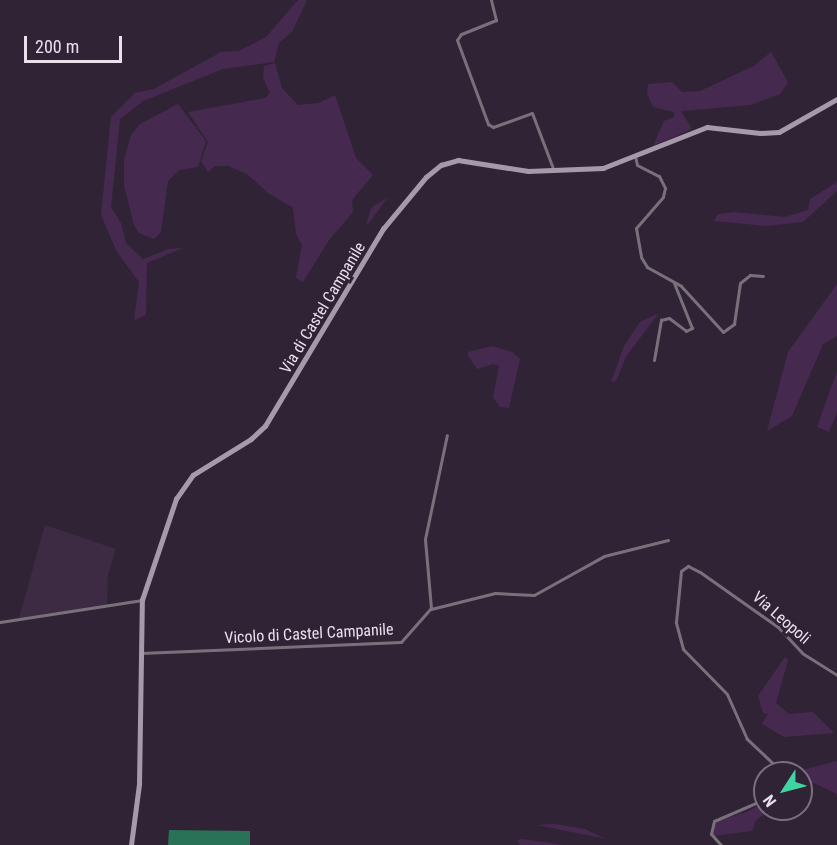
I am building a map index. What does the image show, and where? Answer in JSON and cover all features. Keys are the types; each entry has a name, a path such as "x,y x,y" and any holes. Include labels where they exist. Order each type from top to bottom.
{"street":[{"path":"491,0 496,20 458,38 484,114 492,127 532,113 554,171"},
{"name":"Via di Castel Campanile","path":"131,845 139,793 142,600 184,485 265,426 381,232 426,177 441,165 458,160 518,170 599,169 707,126 776,132 837,99"},
{"path":"635,156 638,166 656,174 665,189 662,198 637,227 641,257 649,268 671,279 687,292 718,330 725,332 735,322 740,283 748,275 763,276"},
{"path":"654,360 663,319 669,318 686,331 692,328 684,299 671,279"},
{"path":"447,435 425,537 431,609 495,593 534,595 604,556 668,540"},
{"name":"Via Leopoli","path":"770,761 747,739 729,697 688,657 678,635 679,576 684,567 694,568 739,599 780,629 798,650 837,675"},
{"path":"0,622 142,600"},
{"name":"Vicolo di Castel Campanile","path":"141,653 395,645 431,609"},
{"path":"721,845 711,834 714,821 753,804"}],"shaded area":[{"path":"298,0 307,0 292,32 279,43 274,62 223,69 143,101 120,119 111,207 121,223 126,243 143,259 169,249 183,248 147,263 146,315 134,320 139,282 117,252 101,215 111,117 135,93 154,89 221,52 239,51 266,37"},
{"path":"771,52 788,82 780,94 751,105 681,111 692,129 653,146 664,121 674,117 674,112 653,107 647,94 648,84 672,82 682,92 700,91 754,66"},
{"path":"275,63 282,88 298,105 319,103 335,95 356,158 373,175 352,200 353,212 329,240 303,282 296,278 302,245 296,234 293,208 268,193 247,174 228,166 215,166 208,172 201,161 208,142 188,112 265,98 270,93 263,78 264,66"},
{"path":"178,104 206,141 198,167 179,170 168,181 161,232 154,239 139,233 134,225 124,185 124,160 131,135 140,124"},
{"path":"837,182 837,191 803,222 766,226 714,221 718,214 734,212 785,217 808,210 810,199"},
{"path":"388,197 369,223 366,225 371,208"},
{"path":"837,284 837,336 823,344 792,416 767,431 788,352"},
{"path":"659,313 627,355 616,381 611,382 624,346 640,322"},
{"path":"492,346 512,352 520,359 509,408 500,407 493,397 499,366 493,364 477,369 468,356 468,352"},
{"path":"837,371 837,412 829,432 817,427"},
{"path":"45,525 116,549 108,575 107,605 19,618"},
{"path":"785,657 788,660 776,703 789,714 813,712 834,733 784,737 762,724 768,714 763,713 758,696"},
{"path":"837,761 837,794 813,783 813,767"},
{"path":"753,808 753,821 756,821 752,831 713,836 714,822"},
{"path":"554,824 585,829 606,839 537,825"},
{"path":"169,830 250,831 250,845 168,845"},
{"path":"522,839 564,845 520,845 517,840"}]}
